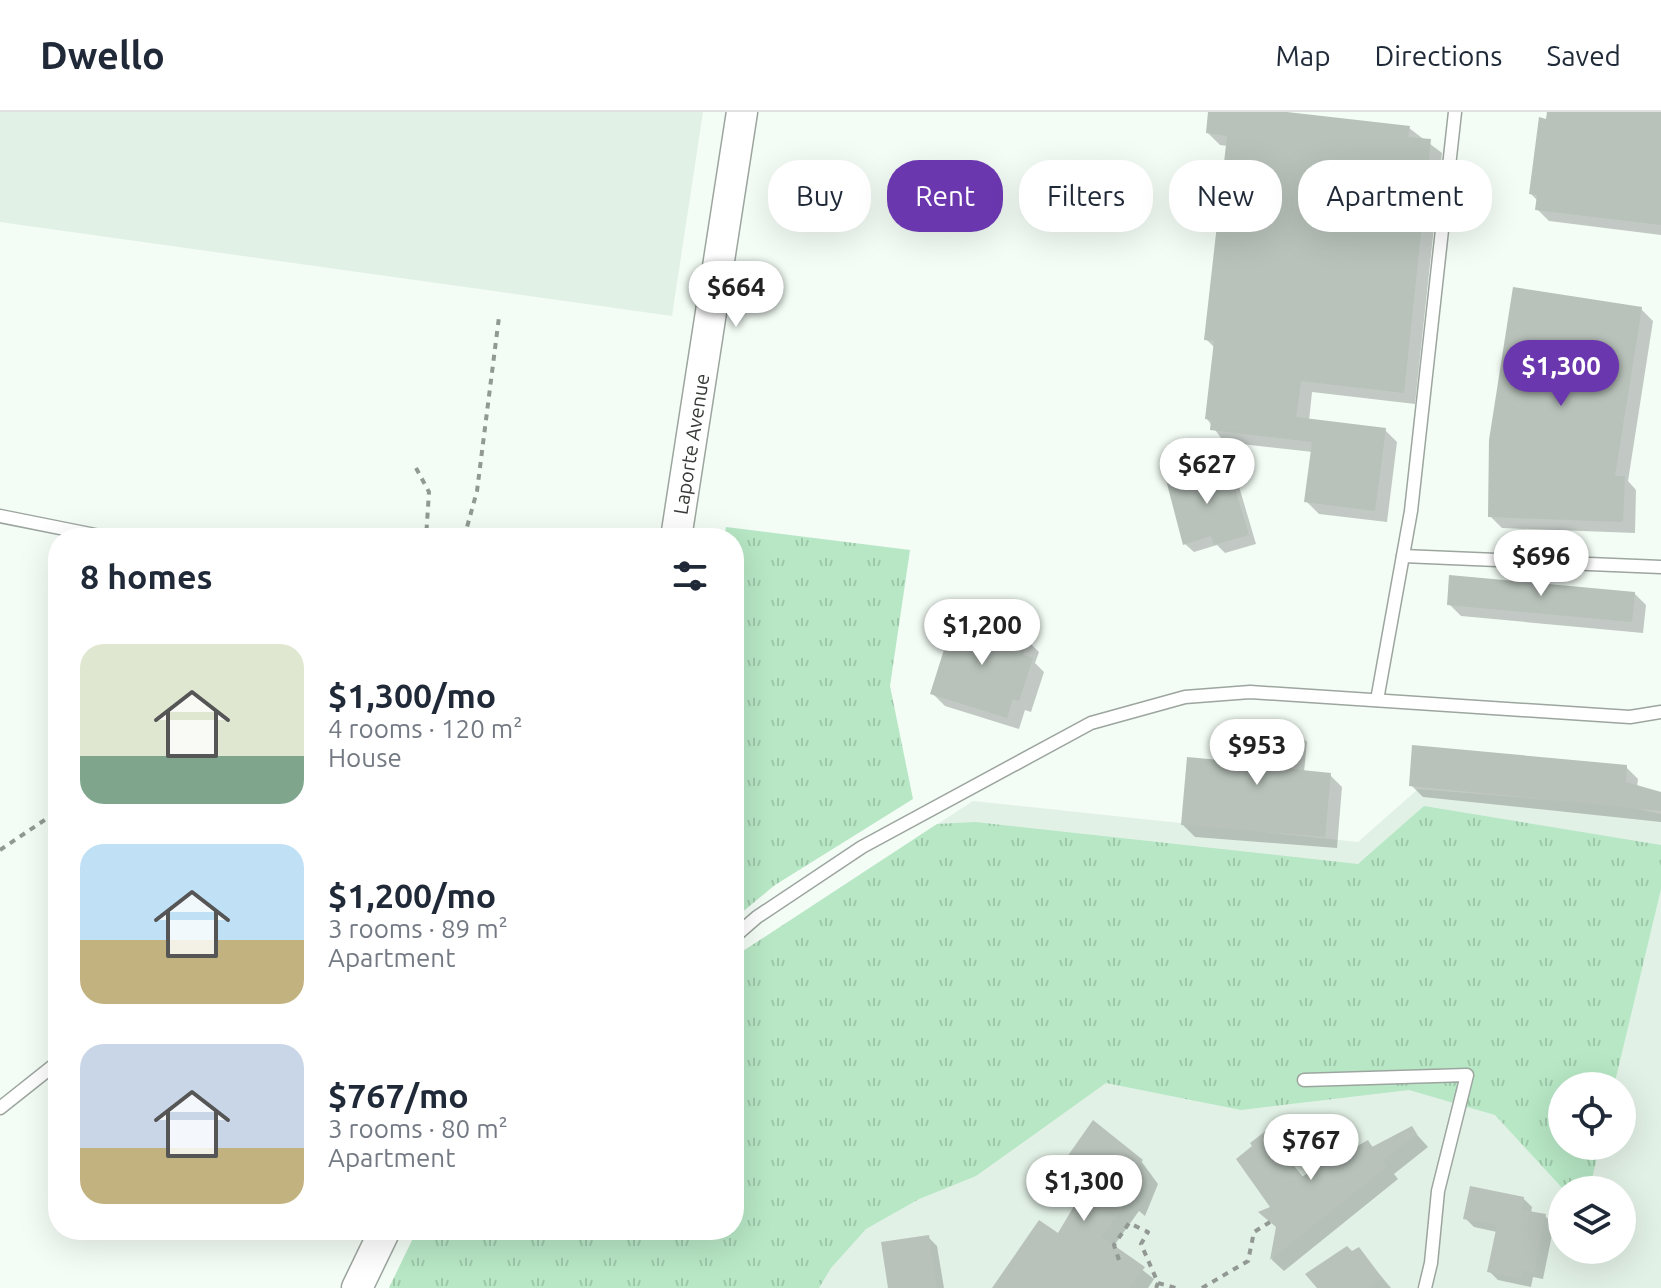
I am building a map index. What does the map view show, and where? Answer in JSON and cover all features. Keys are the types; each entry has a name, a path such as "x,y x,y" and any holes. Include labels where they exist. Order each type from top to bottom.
{"street":[{"name":"Laporte Avenue","path":"678,528 742,112"},
{"path":"357,1288 380,1240"}],"lane":[{"path":"1377,700 1403,556 1455,112"},
{"path":"0,516 60,528"},
{"path":"1403,556 1661,567"},
{"path":"744,930 862,847 1091,723 1185,697 1250,692 1630,717 1661,712"},
{"path":"0,1108 48,1070"},
{"path":"1304,1080 1467,1075 1438,1191 1431,1263 1425,1288"}],"path":[{"path":"467,528 477,491 499,317"},
{"path":"416,468 429,492 427,528"},
{"path":"0,850 48,818"},
{"path":"1202,1288 1248,1261 1254,1232 1270,1222"},
{"path":"1119,1260 1114,1245 1129,1223 1148,1232 1141,1244 1157,1285 1176,1288"}],"shaded area":[{"path":"0,112 703,112 672,316 0,222"},
{"path":"1418,789 1625,806 1661,814 1661,1288 389,1288 412,1240 744,1240 744,950 973,801 1358,842"}],"green space":[{"path":"744,529 910,550 890,686 913,799 775,885 744,911"},
{"path":"1424,806 1661,845 1661,889 1617,1072 1548,1072 1548,1160 1596,1160 1592,1176 1551,1176 1495,1115 1409,1090 1241,1110 1106,1083 976,1176 919,1199 866,1229 831,1268 819,1288 389,1288 412,1240 744,1240 744,950 937,824 975,822 1358,864"}],"building":[{"path":"1208,112 1287,112 1410,126 1408,137 1431,139 1429,160 1298,160 1298,232 1421,232 1404,393 1301,381 1296,417 1386,428 1375,511 1304,502 1312,442 1210,430 1211,420 1205,419 1214,341 1204,340 1216,232 1282,232 1282,160 1224,160 1227,136 1206,133"},
{"path":"1547,112 1661,112 1661,225 1535,210 1537,195 1529,194 1539,117 1546,119"},
{"path":"1513,287 1642,307 1615,476 1625,476 1623,522 1488,517 1489,440"},
{"path":"1227,462 1249,535 1214,545 1211,536 1183,545 1166,480"},
{"path":"1449,575 1635,592 1632,622 1447,605"},
{"path":"955,615 1028,638 1023,655 1033,658 1019,701 1013,699 1007,718 930,694"},
{"path":"1234,723 1296,728 1292,769 1331,773 1325,837 1181,825 1187,757 1230,761"},
{"path":"1412,745 1627,765 1626,782 1661,792 1661,811 1409,786"},
{"path":"1093,1120 1143,1160 1138,1165 1148,1172 1134,1208 1127,1202 1102,1237 1145,1267 1130,1288 992,1288 1039,1220 1058,1233 1077,1201 1058,1182 1067,1168 1062,1164"},
{"path":"1412,1126 1417,1134 1383,1161 1387,1167 1270,1260 1276,1227 1258,1212 1270,1207 1236,1159 1252,1146 1250,1143 1267,1130 1302,1177 1343,1149 1345,1153 1368,1140 1372,1147"},
{"path":"1470,1186 1524,1197 1522,1210 1546,1214 1534,1272 1524,1270 1522,1279 1487,1272 1497,1225 1463,1219"},
{"path":"929,1235 937,1288 888,1288 881,1242"},
{"path":"1347,1246 1352,1251 1359,1247 1383,1279 1368,1288 1317,1288 1305,1274"}]}
